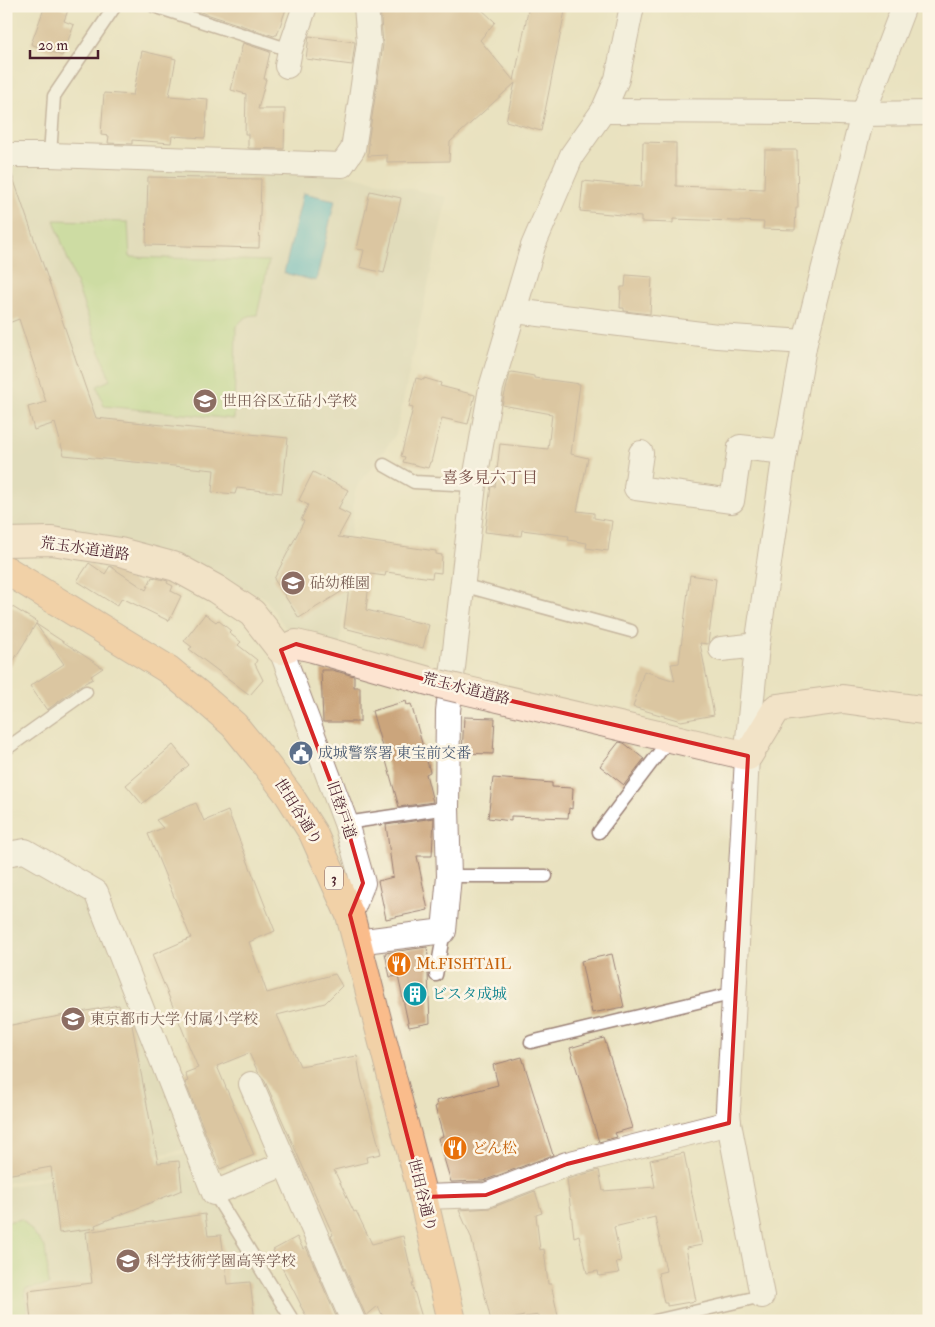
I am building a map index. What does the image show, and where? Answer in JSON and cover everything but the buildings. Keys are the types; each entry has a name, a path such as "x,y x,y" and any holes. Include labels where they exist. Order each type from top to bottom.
{"main road":[{"name":"荒玉水道道路","path":"6,542 52,541 120,552 176,567 252,613 282,650 296,644 450,686 748,756"},
{"name":"世田谷通り","path":"6,570 168,670 234,725 290,795 313,833 350,915 423,1197 452,1321"},
{"path":"748,756 776,708 844,699 929,711"}],"street":[{"path":"288,58 305,6"},
{"path":"6,154 342,165 353,149 362,92 369,42 366,6"},
{"path":"356,942 444,932 449,876 447,808 448,711 474,485 491,388 533,246 572,155 603,111 617,79 632,6"},
{"path":"762,1296 728,1110 748,756 757,646 785,452 805,342 863,114 904,6"},
{"path":"603,111 929,113"},
{"path":"515,311 717,336 805,342"},
{"path":"641,454 636,488 732,501 740,447 785,452"},
{"path":"721,650 757,646"},
{"name":"旧登戸道","path":"282,650 346,823 363,883 350,915"},
{"path":"6,854 26,851 96,892 214,1193 284,1164"},
{"path":"251,1084 352,1321"},
{"path":"423,1197 486,1194 567,1164 730,1122"}],"lane":[{"path":"50,155 54,96 115,6"},
{"path":"154,6 288,58"},
{"path":"384,466 414,482 474,485"},
{"path":"462,585 631,631"},
{"path":"6,749 86,692"},
{"path":"599,832 671,737"},
{"path":"346,823 447,808"},
{"path":"449,876 546,876"},
{"path":"436,975 444,932"},
{"path":"530,1042 735,993"},
{"path":"214,1193 293,1321"},
{"path":"655,1321 762,1296"}],"highlighted area":[{"path":"296,644 460,689 748,756 729,1123 567,1164 486,1195 423,1197 350,915 363,883 346,823 281,650"}],"shaded area":[{"name":"世田谷区立砧小学校","path":"6,158 340,173 447,197 396,434 355,490 340,645 290,634 264,597 177,559 6,535 6,421 8,406 6,395"},
{"name":"東京都市大学 付属小学校","path":"32,862 85,890 192,1148 6,1183 6,867"},
{"name":"科学技術学園高等学校","path":"193,1152 286,1321 6,1321 6,1187"}],"green space":[{"path":"54,220 128,222 130,257 269,261 257,315 245,318 236,327 234,419 104,406 97,386 110,380"},
{"path":"22,1219 45,1247 49,1285 25,1289 28,1321 6,1321 6,1222"}],"water":[{"path":"303,193 335,200 316,281 284,273"}],"place":[{"name":"世田谷区立砧小学校","path":"205,401"},
{"name":"砧幼稚園","path":"293,583"},
{"name":"成城警察署 東宝前交番","path":"301,753"},
{"name":"Mt.FISHTAIL","path":"399,964"},
{"name":"ビスタ成城","path":"415,994"},
{"name":"東京都市大学 付属小学校","path":"73,1019"},
{"name":"どん松","path":"455,1148"},
{"name":"科学技術学園高等学校","path":"128,1261"}],"district":[{"name":"喜多見六丁目","path":"490,478"}]}
